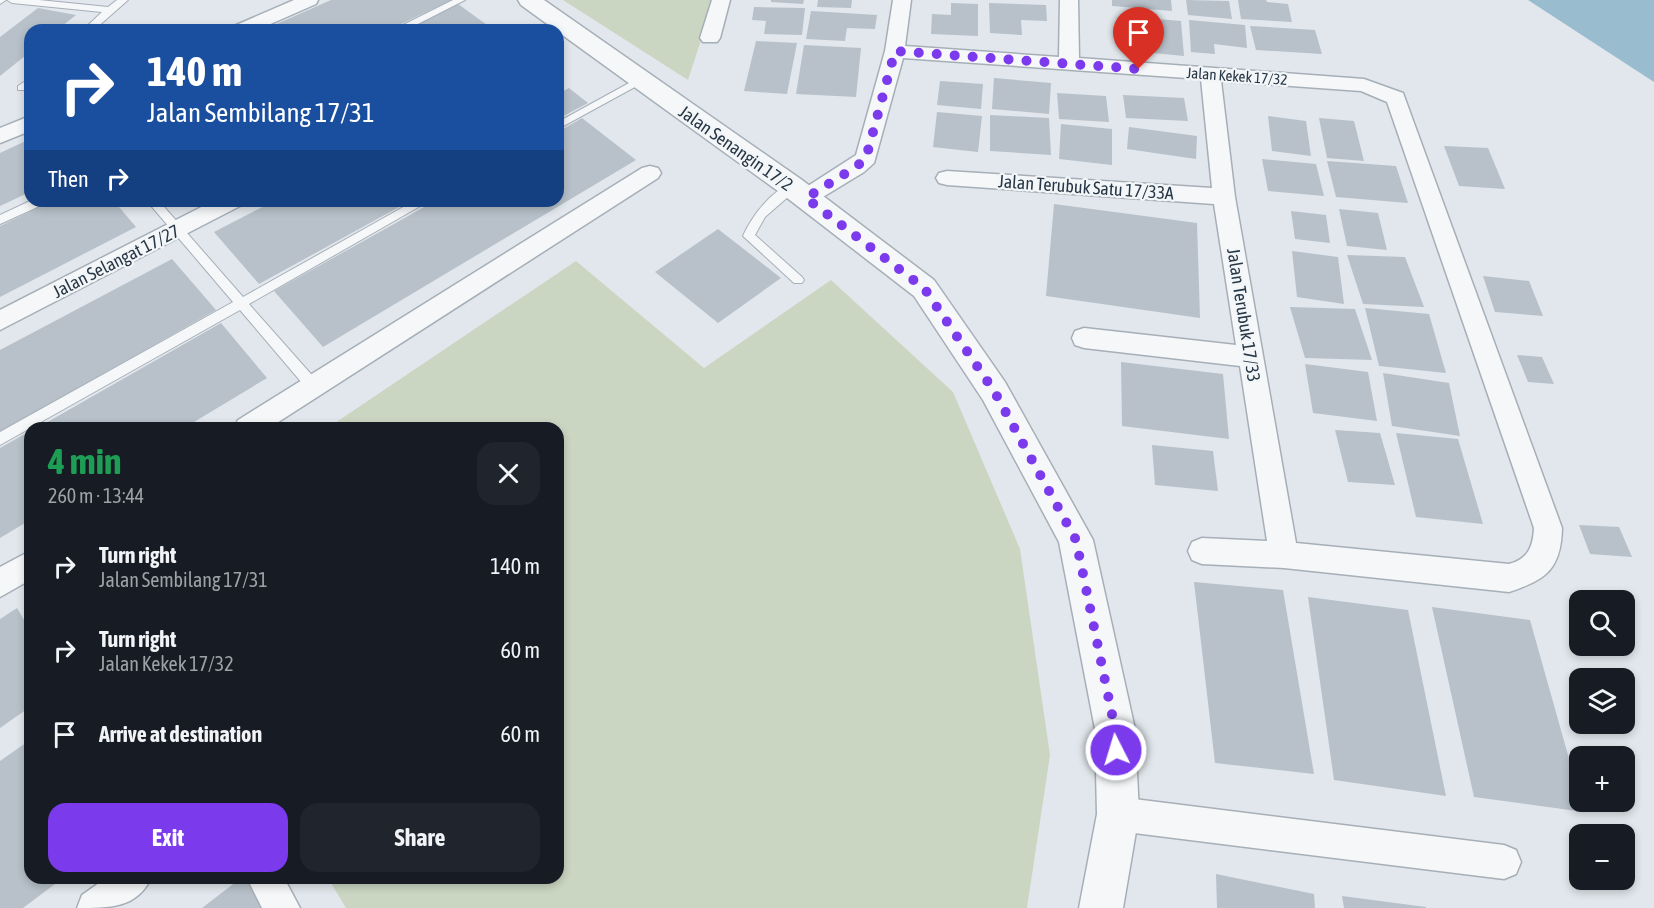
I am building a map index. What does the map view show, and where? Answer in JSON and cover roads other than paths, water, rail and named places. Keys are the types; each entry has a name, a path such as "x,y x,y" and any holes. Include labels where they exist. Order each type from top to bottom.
{"street":[{"path":"255,24 309,0"},
{"name":"Jalan Senangin 17/2","path":"529,0 557,24"},
{"path":"710,38 721,0"},
{"path":"799,192 856,167 866,158 895,51 902,0"},
{"path":"1069,0 1069,63"},
{"name":"Jalan Senangin 17/2","path":"564,29 799,192 924,288 994,391 1076,540 1115,729 1118,814 1101,908"},
{"name":"Jalan Kekek 17/32","path":"895,51 1364,85 1396,98 1548,528 1547,549 1529,572 1509,578 1284,555"},
{"name":"Jalan Terubuk 17/33","path":"1210,74 1224,197 1284,555"},
{"path":"0,136 24,126"},
{"path":"256,422 650,173"},
{"name":"Jalan Terubuk Satu 17/33A","path":"947,178 1224,197"},
{"name":"Jalan Selangat 17/27","path":"0,321 221,207"},
{"path":"1084,338 1251,357"},
{"path":"1202,551 1284,555"},
{"path":"0,583 24,568"},
{"path":"1118,814 1504,862"},
{"path":"95,908 126,884"},
{"path":"268,884 282,908"}],"lane":[{"path":"12,0 110,10"},
{"path":"95,24 123,0"},
{"path":"410,24 460,0"},
{"path":"564,123 640,80"},
{"path":"798,280 749,236 754,222 762,212 799,192"},
{"path":"0,220 27,207"},
{"path":"158,207 313,386"},
{"path":"30,422 412,207"},
{"path":"0,439 24,425"}],"water":[{"path":"1528,0 1654,0 1654,82"}]}
